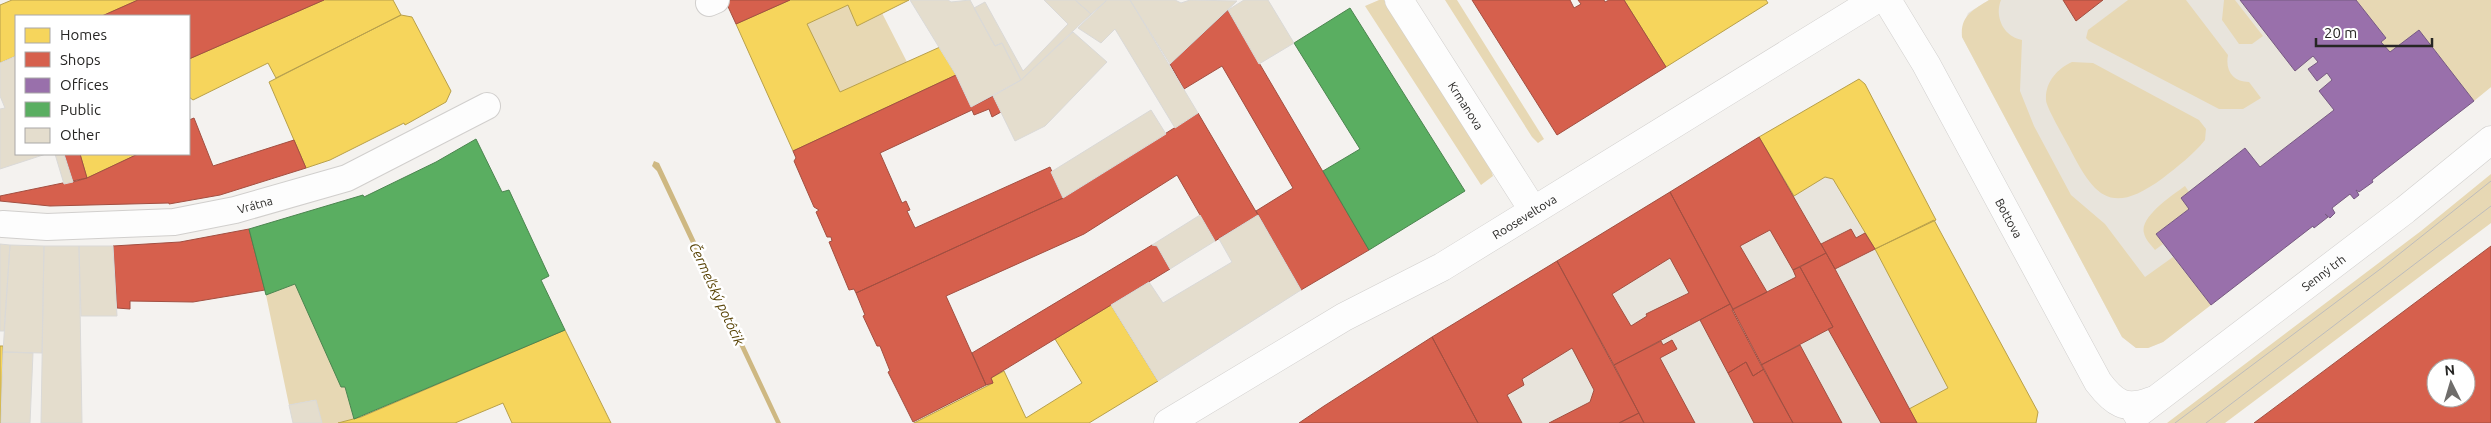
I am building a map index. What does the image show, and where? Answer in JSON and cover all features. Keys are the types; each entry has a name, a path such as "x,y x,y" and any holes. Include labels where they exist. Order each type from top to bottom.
{"street":[{"name":"Krmanova","path":"1399,0 1533,210"},
{"name":"Rooseveltova","path":"1168,423 1304,340 1442,267 1875,0"},
{"name":"Bottova","path":"1887,0 1926,64 2098,382 2121,404 2138,406 2151,401"},
{"name":"Vrátna","path":"3,224 48,227 174,222 235,210 347,178 487,106"},
{"name":"Senný trh","path":"2126,423 2151,401 2405,210 2491,140"}],"shaded area":[{"path":"1379,0 1384,0 1488,161 1493,176 1481,185 1365,6"},
{"path":"1445,0 1457,0 1544,139 1538,143 1532,137"},
{"path":"1989,0 2491,0 2491,87 2372,180 2373,182 2359,192 2356,190 2359,195 2354,199 2350,195 2332,208 2335,213 2330,218 2325,214 2328,217 2314,228 2312,226 2163,342 2148,348 2136,348 2122,337 1962,37 1963,25 1968,13"},
{"path":"1989,0 2001,0 1999,13 2002,25 2010,35 2022,40 2020,91 2034,126 2071,195 2105,224 2145,277 2173,257 2211,305 2163,342 2148,348 2136,348 2122,337 1962,37 1965,19"},
{"path":"2128,0 2186,0 2228,55 2227,61 2231,74 2239,80 2249,82 2261,98 2243,109 2219,109 2086,38 2088,30"},
{"path":"2224,0 2235,0 2263,36 2252,44 2239,44 2222,20"},
{"path":"2356,0 2491,0 2491,87 2474,101 2419,30 2390,52 2381,42 2386,38"},
{"path":"848,5 857,26 882,13 907,62 840,92 807,24"},
{"path":"2072,62 2093,63 2199,120 2206,129 2205,140 2180,165 2145,190 2130,196 2117,198 2106,196 2096,189 2078,165 2047,104 2046,93 2050,82 2061,68"},
{"path":"1859,79 1865,84 1936,220 1934,221 2038,412 2036,423 1299,423 1432,337 1759,137"},
{"path":"2491,174 2491,223 2225,423 2167,423 2421,231"},
{"path":"2185,186 2189,192 2181,198 2189,209 2156,234 2163,244 2155,250 2148,242 2144,233 2147,220 2158,206"},
{"path":"295,284 345,387 354,419 338,423 322,423 315,400 289,405 266,295"}],"water":[{"name":"Čermeľský potôčik","path":"654,161 659,163 781,423 776,423 657,171 652,166"}],"building: Homes":[{"path":"12,0 138,0 104,15 15,15 15,56 0,63 0,5"},
{"path":"324,0 393,0 401,15 276,78 268,63 193,100 190,98 190,59"},
{"path":"790,0 909,0 857,26 848,5 807,24 840,92 940,47 956,75 793,151 736,24"},
{"path":"1624,0 1766,0 1768,3 1666,67"},
{"path":"401,15 412,17 451,91 446,102 405,125 404,123 330,160 306,168 269,82"},
{"path":"1859,79 1865,84 1936,220 1875,249 1833,179 1825,177 1794,196 1759,137"},
{"path":"80,155 136,155 87,178"},
{"path":"1934,220 2038,412 2036,423 1917,423 1909,409 1948,388 1875,249"},
{"path":"1111,305 1158,381 1089,423 914,423 993,383 991,378 1004,371 1026,418 1082,383 1055,339"},
{"path":"565,330 611,423 512,423 503,403 455,423 338,423 361,417"},
{"path":"0,346 3,346 1,423 0,423"}],"building: Shops":[{"path":"138,0 324,0 190,59 190,15 104,15"},
{"path":"725,0 790,0 736,24"},
{"path":"1472,0 1570,0 1574,8 1581,4 1578,0 1604,0 1605,2 1609,0 1624,0 1666,67 1557,135"},
{"path":"2063,0 2103,0 2076,21"},
{"path":"1228,10 1369,250 1301,290 1256,211 1293,188 1222,66 1184,89 1170,64"},
{"path":"956,75 971,107 993,96 1001,112 992,117 989,109 974,115 972,110 880,153 902,203 906,201 910,210 907,211 915,228 1050,167 1063,198 856,293 854,289 849,290 829,242 832,241 831,237 827,237 816,212 819,210 814,207 794,161 796,158 793,151"},
{"path":"1198,113 1258,215 1215,241 1177,175 1084,234 946,296 986,385 913,422 888,372 890,371 880,346 877,346 863,316 865,315 856,293 1063,198"},
{"path":"194,118 213,166 294,140 306,168 220,195 169,204 50,206 0,201 0,196 87,178 136,155 190,155 190,120"},
{"path":"1759,137 1826,253 1793,270 1770,230 1740,246 1767,292 1733,309 1670,192"},
{"path":"64,155 80,155 87,178 73,182"},
{"path":"1670,192 1730,304 1614,365 1557,261","holes":["1670,258 1689,293 1646,314 1647,316 1631,326 1612,294"]},
{"path":"249,229 265,290 193,302 130,301 130,309 117,308 113,246 180,242"},
{"path":"1851,229 1856,238 1865,233 1875,249 1835,269 1821,244"},
{"path":"1152,245 1157,246 1170,269 991,378 993,383 986,385 972,353"},
{"path":"2491,246 2491,423 2254,423"},
{"path":"1826,253 1917,423 1881,423 1828,329 1833,327 1800,267"},
{"path":"1557,261 1639,413 1619,423 1549,423 1590,402 1594,390 1572,348 1522,379 1524,385 1507,395 1522,423 1478,423 1432,337"},
{"path":"1800,267 1833,327 1761,365 1732,310 1796,277 1793,270"},
{"path":"1730,304 1764,369 1753,376 1746,362 1728,373 1700,320"},
{"path":"1432,337 1478,423 1299,423 1324,406"},
{"path":"1672,340 1677,349 1660,358 1695,423 1644,423 1614,365 1661,341 1663,345"},
{"path":"1800,345 1842,423 1793,423 1761,365"},
{"path":"1746,362 1753,376 1764,369 1793,423 1754,423 1728,373"},
{"path":"1639,413 1644,423 1619,423"}],"building: Offices":[{"path":"2240,0 2356,0 2386,38 2381,42 2390,52 2419,30 2474,101 2372,180 2373,182 2359,192 2356,190 2359,195 2354,199 2350,194 2332,208 2335,213 2330,218 2325,214 2328,217 2314,228 2313,226 2211,305 2156,234 2189,209 2181,198 2245,148 2260,167 2334,110 2319,91 2332,80 2327,73 2317,81 2308,69 2318,62 2313,56 2295,71"}],"building: Public":[{"path":"1350,8 1465,191 1369,250 1323,171 1360,149 1294,43"},
{"path":"476,139 502,192 509,190 549,276 541,280 565,330 354,419 345,387 341,387 295,284 266,295 249,229 363,195 364,197 436,162"}],"building: Other":[{"path":"910,0 948,0 951,2 970,0 995,46 1002,43 1021,80 971,107 956,75"},
{"path":"1044,0 1075,0 1091,14 1021,80 1002,43 995,46 974,8 985,2 1023,71 1068,24"},
{"path":"1075,0 1107,0 1091,14"},
{"path":"1107,0 1130,0 1198,113 1175,128 1115,29 1101,43 1078,28"},
{"path":"1130,0 1175,0 1181,3 1190,0 1237,1 1170,64"},
{"path":"1244,0 1268,0 1294,43 1259,64 1228,10"},
{"path":"1073,32 1107,62 1045,126 1015,141 993,96 1021,80"},
{"path":"15,56 15,155 43,155 0,169 0,109 5,108 0,96 0,63"},
{"path":"1151,110 1166,134 1063,198 1051,172"},
{"path":"55,155 64,155 73,182 64,184"},
{"path":"1200,215 1215,241 1170,269 1157,246 1152,245"},
{"path":"1258,215 1301,290 1158,381 1111,305 1149,282 1163,303 1232,262 1219,239"},
{"path":"0,244 10,245 4,331 0,331"},
{"path":"10,245 44,246 42,353 3,352"},
{"path":"44,246 79,246 82,423 41,423"},
{"path":"79,246 113,246 117,316 81,316"},
{"path":"3,352 33,353 30,423 1,423"},
{"path":"316,400 322,423 293,423 289,405"}],"tram line":[{"path":"2175,423 2383,267 2491,181"},
{"path":"2206,423 2491,206"}]}
